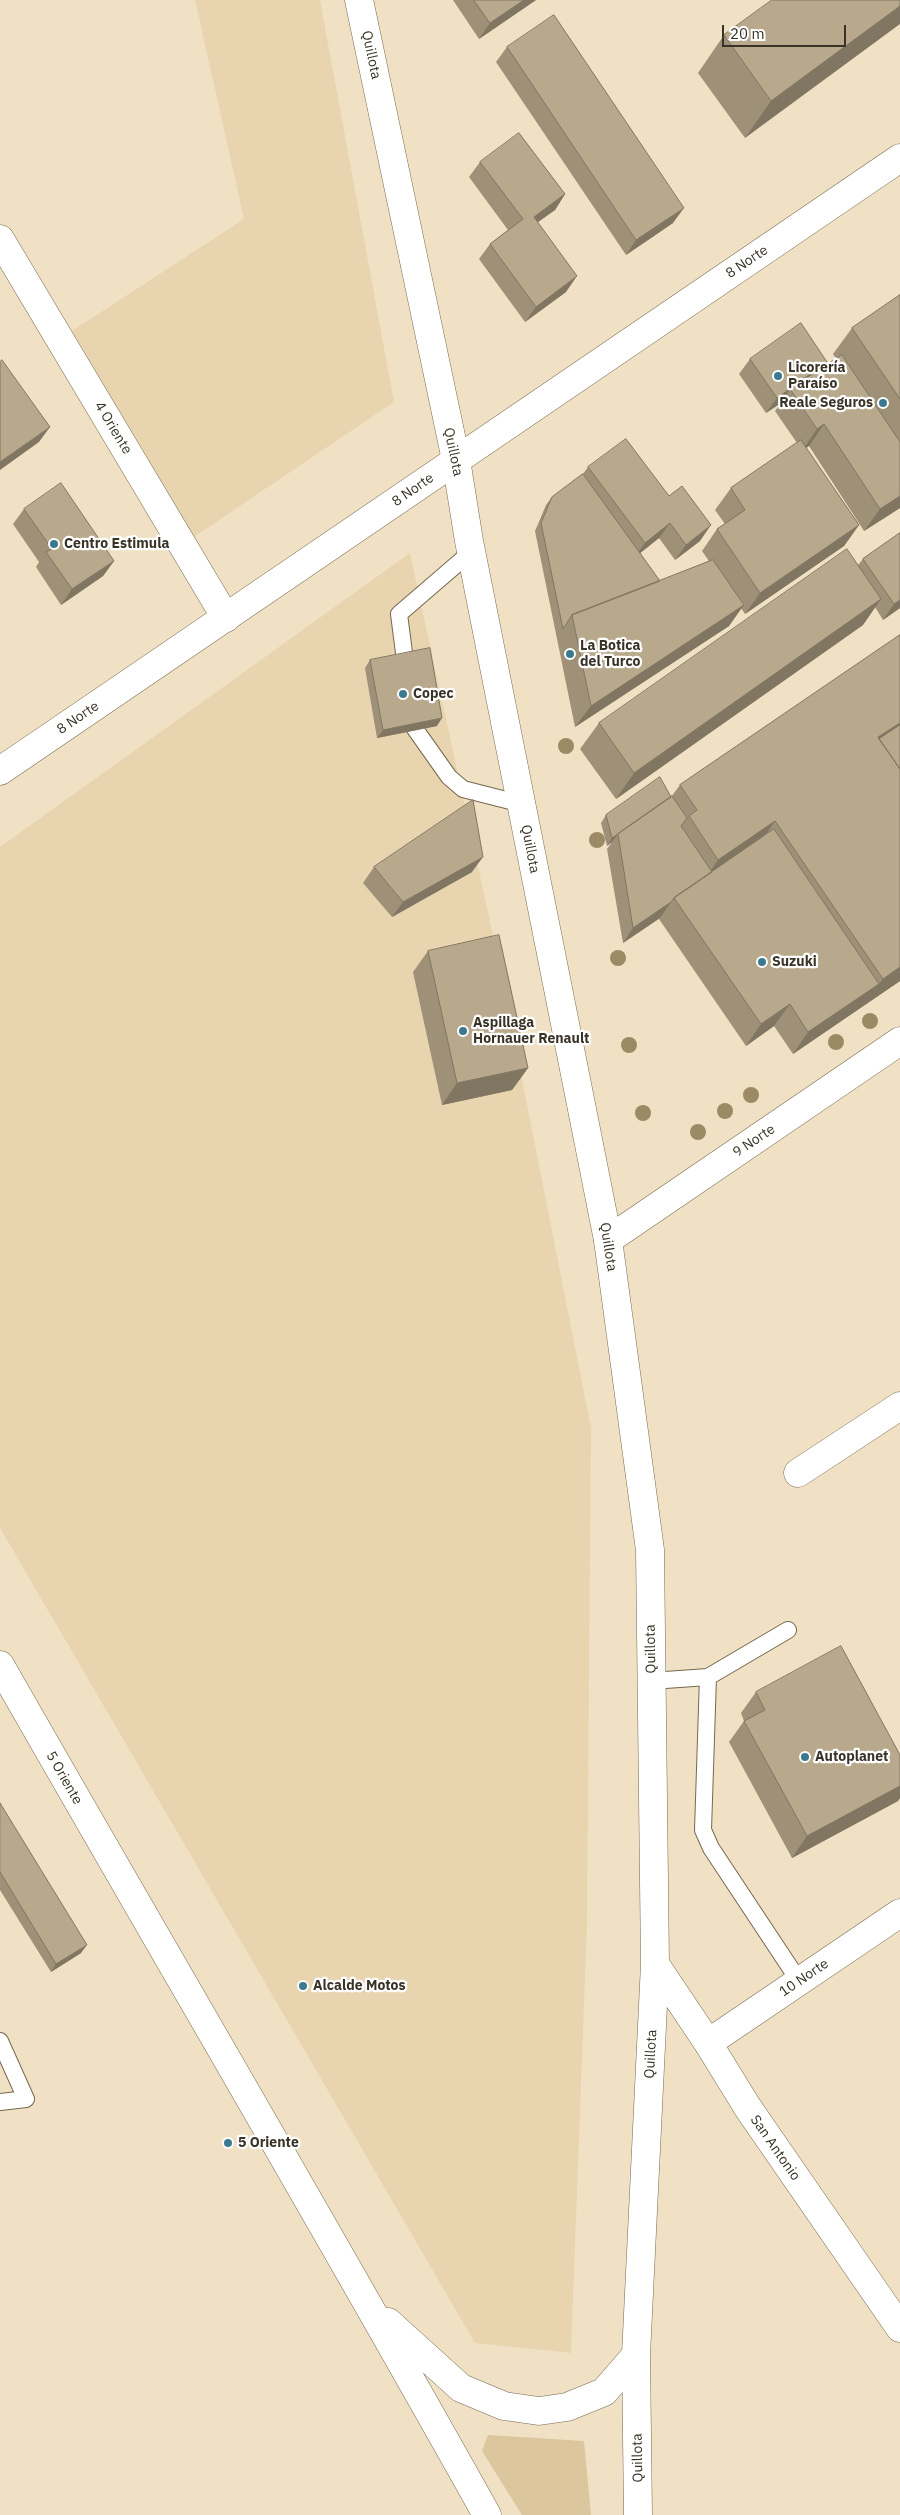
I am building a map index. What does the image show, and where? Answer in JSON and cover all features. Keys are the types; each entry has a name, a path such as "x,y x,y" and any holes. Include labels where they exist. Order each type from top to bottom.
{"main road":[{"name":"Quillota","path":"359,0 456,460 471,552 608,1240 650,1550 656,1964 636,2355 638,2515"},
{"name":"8 Norte","path":"0,772 900,158"},
{"name":"4 Oriente","path":"0,239 226,618"},
{"name":"9 Norte","path":"608,1240 900,1041"},
{"path":"798,1473 900,1406"},
{"name":"5 Oriente","path":"3,1676 370,2306 487,2515"},
{"name":"10 Norte","path":"708,2043 900,1912"},
{"name":"San Antonio","path":"656,1964 748,2108 900,2328"},
{"path":"370,2306 461,2388 504,2406 539,2411 567,2407 604,2392 636,2355"}],"lane":[{"path":"471,552 399,614 413,726 449,777 463,789 522,804"},
{"path":"651,1681 708,1677 788,1630"},
{"path":"708,1677 703,1830 711,1848 799,1981"},
{"path":"0,2041 26,2099 0,2102"}],"shaded area":[{"path":"195,0 320,0 394,402 194,537 72,331 244,219"},
{"path":"410,553 499,963 591,1428 587,1924 571,2353 475,2343 0,1528 0,847"},
{"path":"488,2435 584,2441 591,2515 522,2515 482,2451"}],"building":[{"path":"474,0 524,0 490,23"},
{"path":"772,0 900,0 900,6 771,101 724,35"},
{"path":"554,15 684,208 636,240 507,47"},
{"path":"519,133 565,194 534,217 577,276 536,307 490,244 523,219 480,162"},
{"path":"900,295 900,399 852,328"},
{"name":"Licorería Paraíso","path":"801,323 827,362 777,398 750,359"},
{"path":"842,355 900,442 900,496 880,509 824,424 817,429 790,389"},
{"path":"2,360 50,427 0,462 0,362"},
{"path":"626,439 669,496 682,486 711,525 686,545 670,523 645,543 588,467"},
{"path":"801,440 859,525 760,593 717,529 745,510 731,488"},
{"path":"583,474 660,581 572,615 563,629 541,523 552,497"},
{"path":"61,483 114,561 72,589 46,552 52,549 24,509"},
{"path":"900,533 900,600 894,604 863,559"},
{"path":"847,549 881,599 634,773 599,723"},
{"path":"713,560 744,605 591,706 572,615"},
{"path":"900,635 900,723 878,737 900,769 900,967 883,979 775,821 718,860 689,816 697,810 680,785"},
{"path":"430,648 442,718 383,730 370,660"},
{"path":"900,725 900,769 879,739"},
{"path":"660,777 671,797 612,838 606,815"},
{"path":"672,796 687,818 681,826 712,872 633,928 618,834"},
{"path":"473,800 483,857 403,902 374,867"},
{"name":"Suzuki","path":"774,829 879,984 808,1032 790,1004 761,1024 674,898"},
{"name":"Aspillaga Hornauer Renault","path":"499,935 528,1068 457,1083 428,951"},
{"name":"Autoplanet","path":"841,1646 900,1755 900,1786 807,1836 744,1721 765,1710 756,1692"},
{"path":"0,1803 87,1945 56,1964 0,1872"}],"place":[{"name":"Licorería Paraíso","path":"778,376"},
{"name":"Reale Seguros","path":"883,403"},
{"name":"Centro Estimula","path":"54,544"},
{"name":"La Botica del Turco","path":"570,654"},
{"name":"Copec","path":"403,694"},
{"name":"Suzuki","path":"762,962"},
{"name":"Aspillaga Hornauer Renault","path":"463,1031"},
{"name":"Autoplanet","path":"805,1757"},
{"name":"Alcalde Motos","path":"303,1986"},
{"name":"5 Oriente","path":"228,2143"}]}
